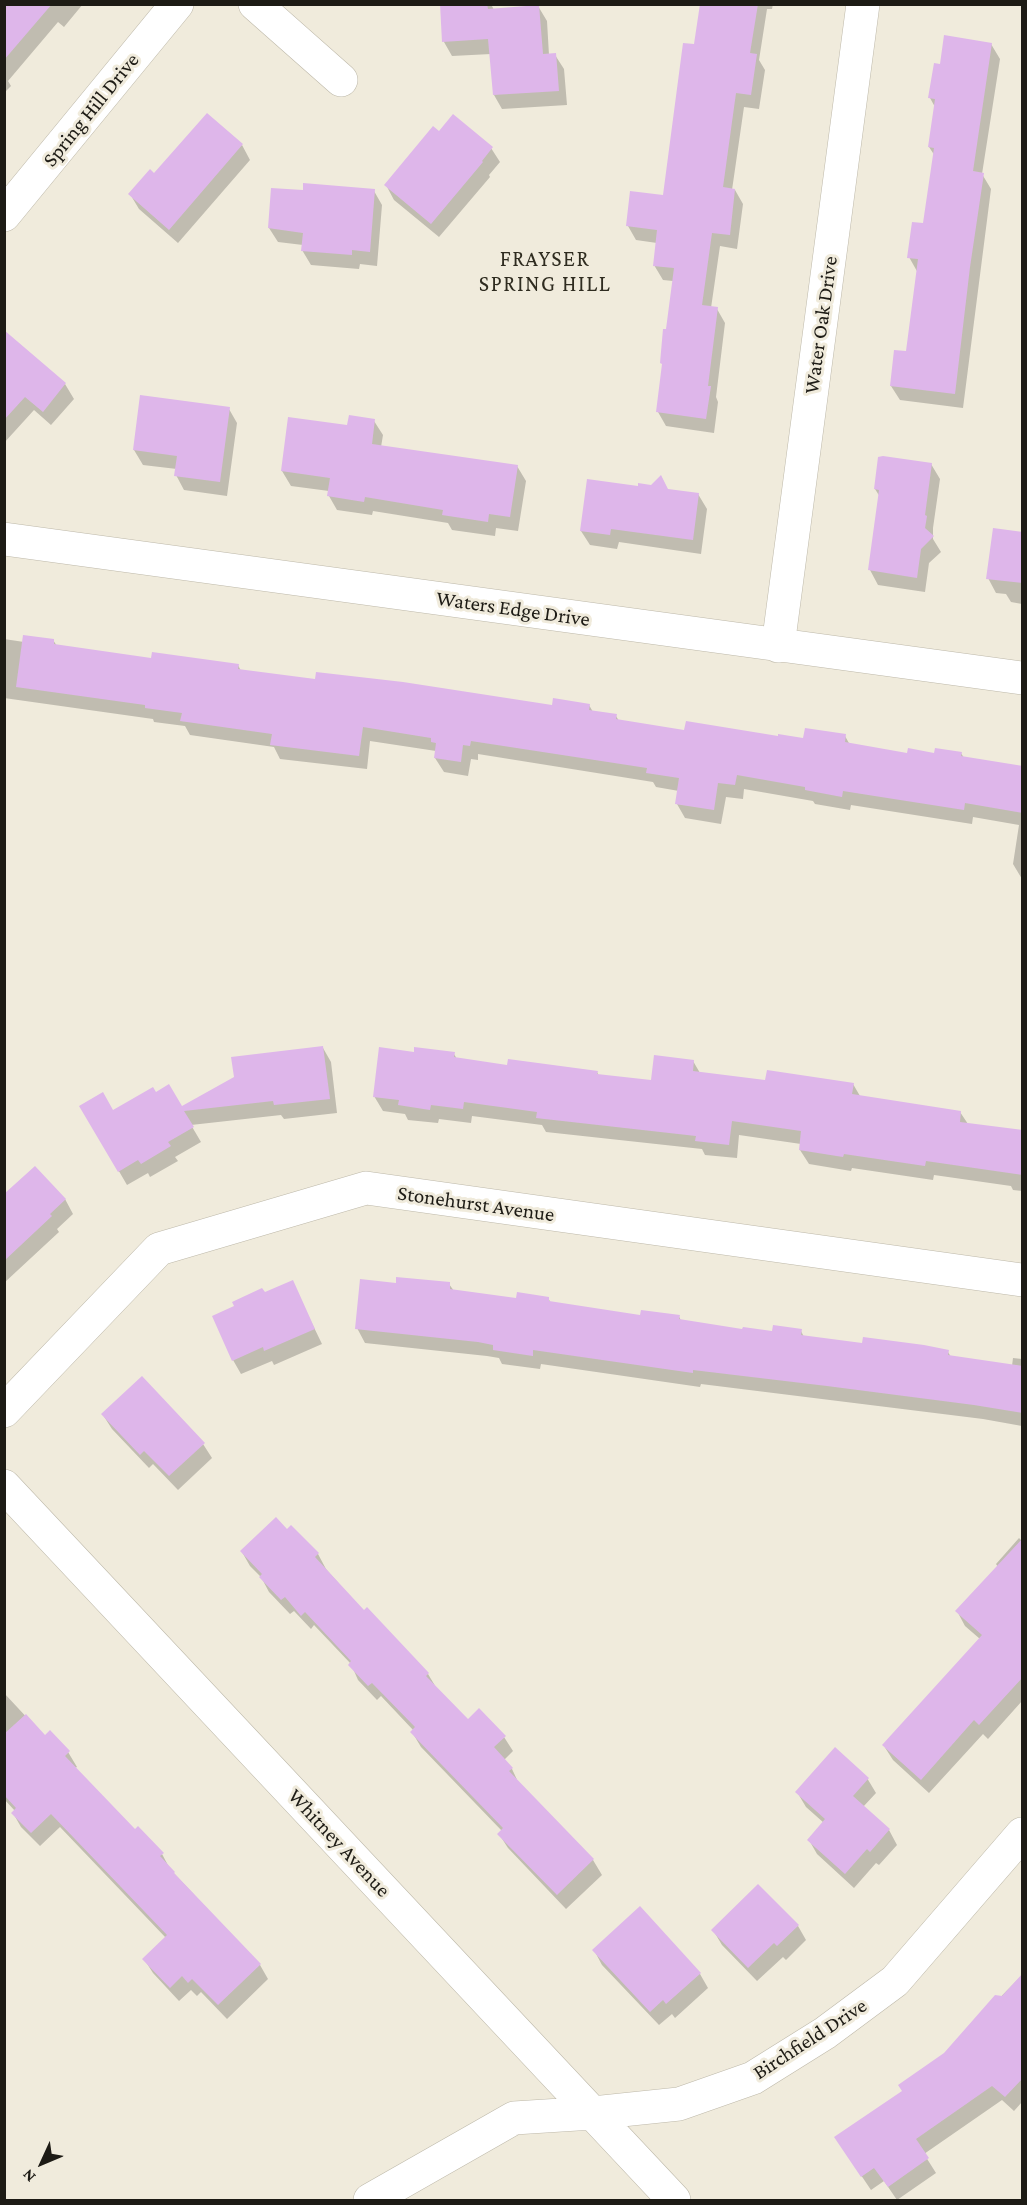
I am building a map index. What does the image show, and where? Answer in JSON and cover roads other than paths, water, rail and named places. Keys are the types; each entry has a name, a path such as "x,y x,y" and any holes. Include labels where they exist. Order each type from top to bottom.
{"street":[{"name":"Spring Hill Drive","path":"4,215 177,4"},
{"path":"255,4 341,80"},
{"name":"Water Oak Drive","path":"778,646 863,4"},
{"name":"Waters Edge Drive","path":"4,539 1023,678"},
{"name":"Stonehurst Avenue","path":"4,1411 159,1249 366,1188 1023,1280"},
{"name":"Whitney Avenue","path":"4,1486 674,2200"},
{"name":"Birchfield Drive","path":"370,2200 514,2118 679,2104 753,2078 825,2033 895,1980 1023,1834"}],"district":[{"name":"FRAYSER SPRING HILL","path":"545,272"}]}
